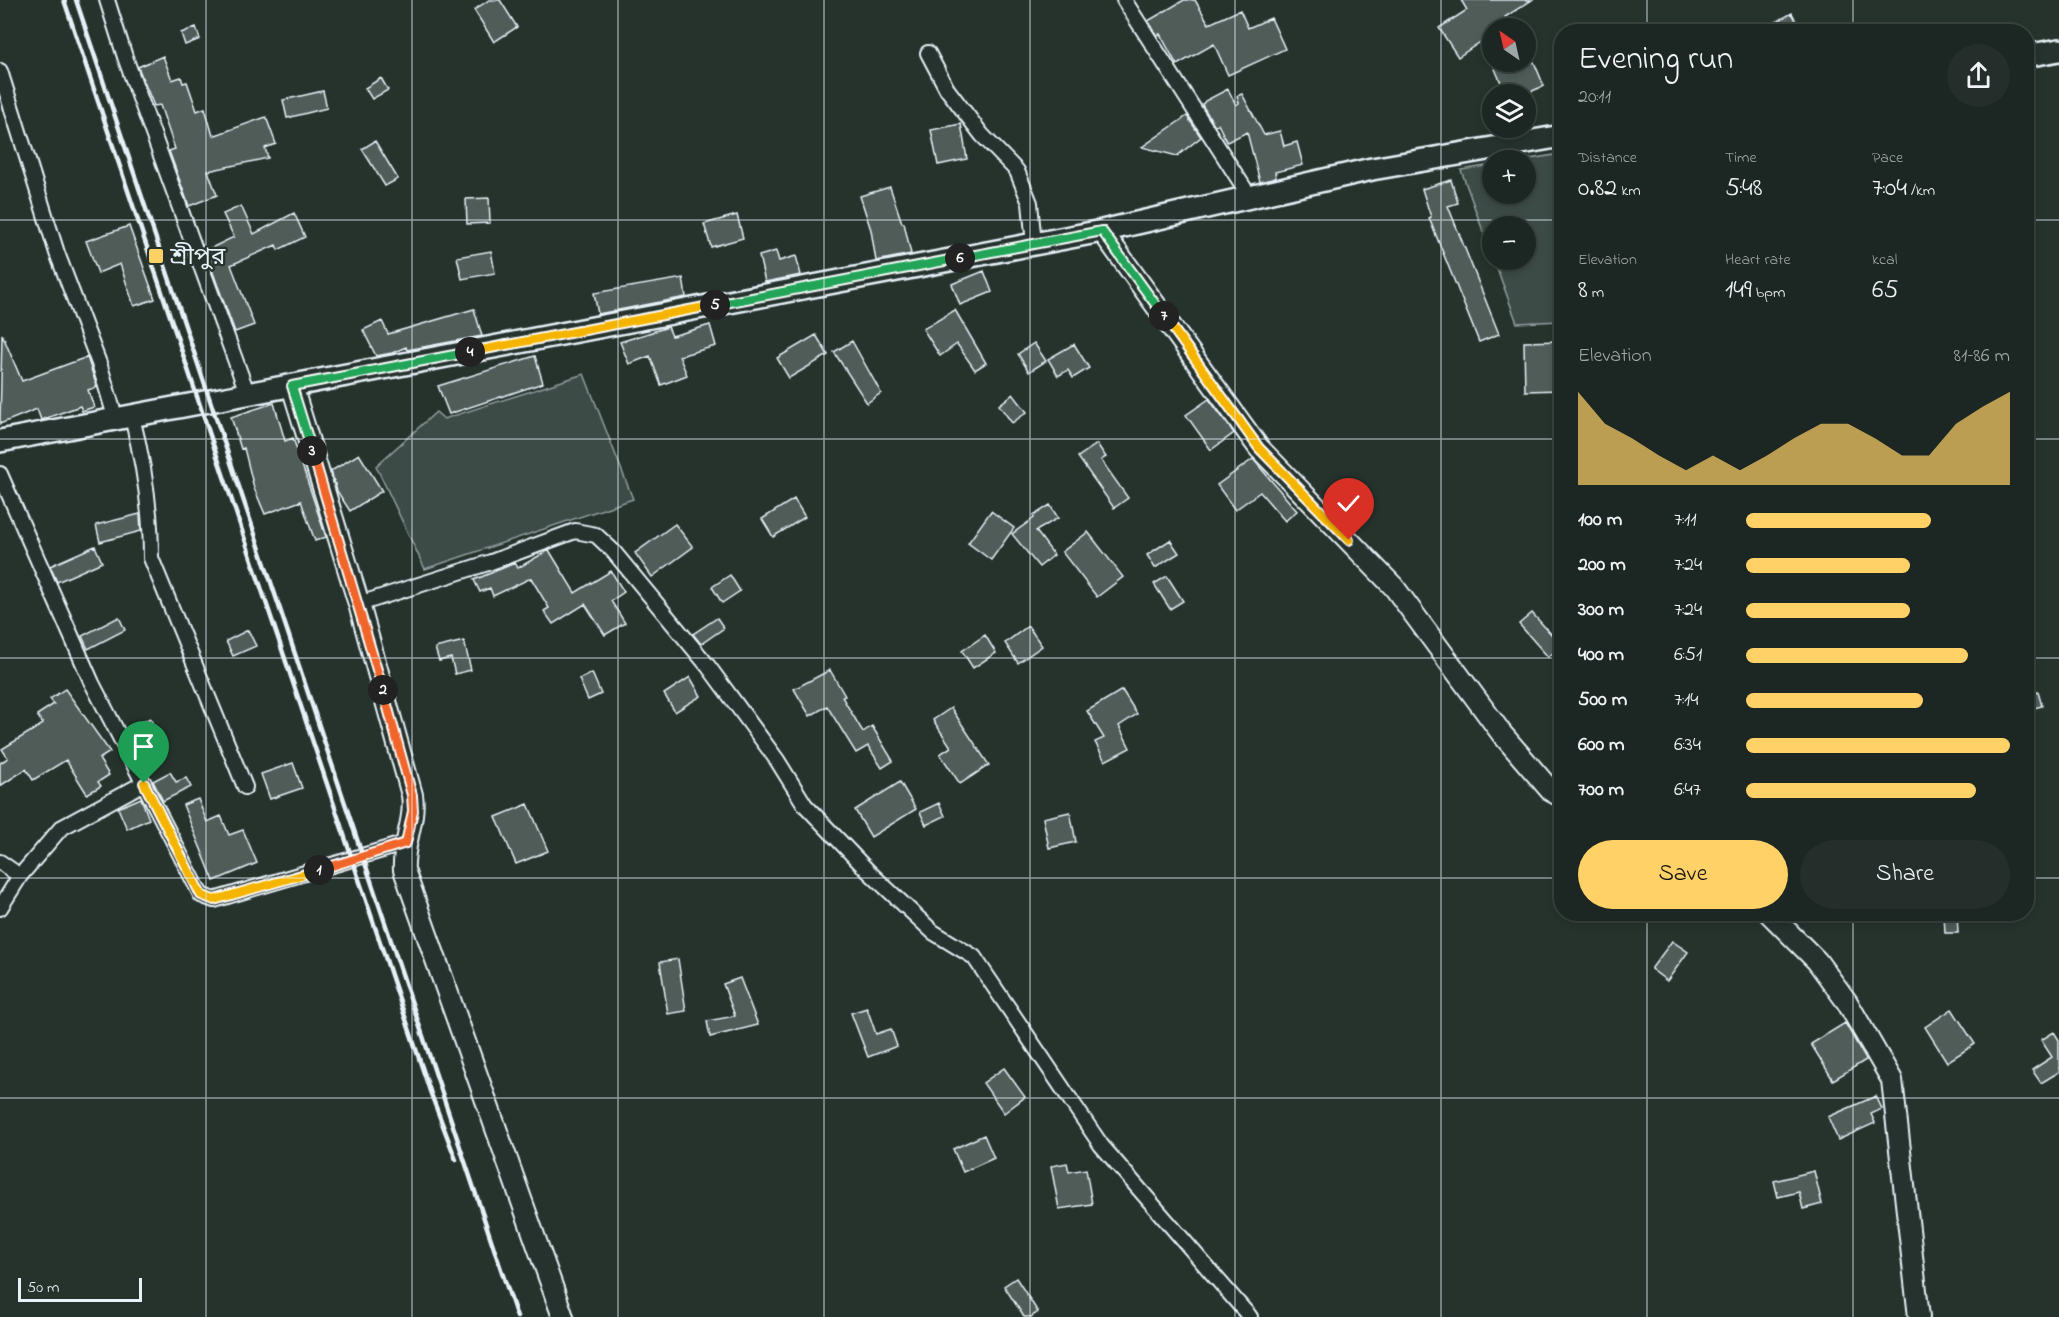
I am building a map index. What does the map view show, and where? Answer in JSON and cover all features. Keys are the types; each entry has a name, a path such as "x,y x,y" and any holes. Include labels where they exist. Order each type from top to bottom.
{"main road":[{"path":"2034,55 2059,50"},
{"path":"0,441 1102,231 1372,169 1554,137"}],"street":[{"path":"107,0 248,395"},
{"path":"1124,0 1250,197"},
{"path":"928,52 947,89 982,135 1017,171 1030,202 1034,244"},
{"path":"0,71 57,253 100,366 142,456 151,520 151,558 244,787"},
{"path":"1102,231 1259,448 1394,587 1502,734 1554,793"},
{"path":"292,386 359,604 412,795 413,811 406,843 404,870 562,1317"},
{"path":"0,474 92,683 191,880 201,895 214,900 406,843"},
{"path":"359,604 491,562 575,531 596,535 614,551 708,666 777,760 805,805 868,871 933,932 974,957 1101,1145 1250,1317"},
{"path":"0,908 20,876 61,828 144,783"},
{"path":"0,862 20,876"},
{"path":"1777,921 1817,961 1847,1002 1892,1080 1919,1317"}],"shaded area":[{"path":"1554,155 1554,321 1517,323 1498,270 1536,270 1536,216 1482,216 1482,228 1461,170 1482,167 1482,204 1536,204 1536,158"},
{"path":"584,374 633,499 425,569 376,466 436,412 444,419"}],"building":[{"path":"489,0 500,0 517,27 494,42 474,10"},
{"path":"1184,0 1195,0 1209,24 1240,10 1248,28 1271,18 1285,49 1228,75 1214,44 1177,65 1160,34 1157,35 1148,21"},
{"path":"1461,0 1532,0 1506,18 1482,18 1482,41 1458,57 1439,28 1467,10"},
{"path":"1792,13 1798,24 1772,24"},
{"path":"196,27 200,39 185,45 181,33"},
{"path":"163,56 172,80 181,77 183,83 187,82 197,111 205,108 213,136 266,117 276,144 265,148 268,158 208,171 217,195 189,206 169,151 175,149 160,105 154,106 138,67"},
{"path":"1536,67 1544,86 1536,89 1536,84 1502,84 1496,72 1536,72"},
{"path":"381,78 388,90 372,99 365,88"},
{"path":"1228,89 1236,105 1239,103 1237,96 1242,94 1264,135 1280,131 1284,146 1297,142 1303,165 1275,172 1276,178 1260,182 1247,132 1227,142 1218,124 1215,126 1202,105 1205,101"},
{"path":"323,91 327,108 287,118 283,100"},
{"path":"1187,116 1201,137 1177,156 1142,147"},
{"path":"961,124 967,159 938,165 931,130"},
{"path":"375,141 398,179 385,186 362,149"},
{"path":"1451,180 1458,203 1448,206 1499,334 1479,342 1429,218 1431,217 1422,189"},
{"path":"890,187 902,223 904,223 911,254 876,261 871,230 860,196"},
{"path":"489,198 490,223 467,224 466,199"},
{"path":"241,206 254,234 294,213 305,237 278,250 276,245 231,265 254,325 235,332 205,251 234,237 223,214"},
{"path":"737,215 743,238 711,247 704,224"},
{"path":"129,226 155,299 134,306 120,264 98,273 86,241"},
{"path":"491,251 495,273 462,279 457,257"},
{"path":"776,251 779,261 796,256 801,275 765,282 759,256"},
{"path":"984,271 992,292 960,305 952,284"},
{"path":"683,278 686,297 598,314 594,293"},
{"path":"474,309 482,336 407,350 406,347 376,356 363,330 382,321 388,334"},
{"path":"955,310 986,363 975,370 957,344 940,356 923,329"},
{"path":"710,325 716,346 679,356 687,375 661,385 650,356 629,364 620,342 668,327 672,336"},
{"path":"2,334 22,381 87,357 97,387 88,390 94,407 82,411 80,406 41,420 37,409 0,424"},
{"path":"816,335 828,355 789,378 777,358"},
{"path":"852,341 881,393 867,403 834,352"},
{"path":"1554,341 1554,390 1525,391 1524,342"},
{"path":"1034,343 1046,361 1029,372 1018,354"},
{"path":"1074,344 1089,368 1073,378 1068,370 1058,376 1048,359"},
{"path":"535,356 543,383 449,414 438,386"},
{"path":"1013,394 1027,412 1012,423 999,405"},
{"path":"1209,399 1234,433 1211,450 1186,415"},
{"path":"274,403 285,441 293,438 326,537 315,541 301,501 265,514 254,488 244,448 241,449 231,417"},
{"path":"1097,444 1106,457 1101,460 1128,498 1114,508 1078,457"},
{"path":"359,454 382,491 350,511 337,491 331,471"},
{"path":"1253,459 1297,511 1285,521 1260,492 1235,510 1217,485"},
{"path":"794,499 805,517 773,537 762,519"},
{"path":"1050,505 1058,518 1036,531 1054,555 1039,567 1012,534"},
{"path":"991,511 1014,528 991,560 968,543"},
{"path":"140,514 141,531 100,542 96,525"},
{"path":"675,524 693,547 652,577 635,553"},
{"path":"1088,532 1123,577 1097,597 1062,552"},
{"path":"1170,540 1179,553 1155,568 1147,555"},
{"path":"95,546 102,562 57,582 50,566"},
{"path":"549,550 575,593 611,571 624,592 611,601 625,623 605,635 585,604 553,624 544,611 549,608 531,578 493,596 490,588 480,592 474,580 515,563 518,568"},
{"path":"730,575 740,591 722,603 712,587"},
{"path":"1167,576 1183,601 1170,609 1154,584"},
{"path":"1532,613 1554,637 1554,652 1548,657 1519,624"},
{"path":"119,617 125,630 88,649 82,636"},
{"path":"717,618 724,628 701,644 693,634"},
{"path":"1028,626 1042,646 1018,663 1005,643"},
{"path":"248,630 256,646 233,656 226,641"},
{"path":"985,635 996,653 973,668 962,651"},
{"path":"464,641 471,670 455,674 451,658 439,661 435,648"},
{"path":"830,670 845,696 842,697 863,732 872,726 893,761 882,768 868,746 856,753 827,706 810,716 794,689"},
{"path":"592,673 601,694 588,700 579,679"},
{"path":"690,677 701,696 675,712 664,694"},
{"path":"65,689 110,752 99,759 109,775 98,782 101,786 87,794 66,760 33,780 26,769 0,786 0,763 8,758 2,749 43,724 37,715 54,704 50,699"},
{"path":"1122,690 1137,714 1119,726 1130,748 1105,761 1095,742 1104,738 1087,711"},
{"path":"2038,692 2042,706 2034,708 2034,693"},
{"path":"951,708 989,765 960,784 940,754 951,747 933,720"},
{"path":"150,718 161,739 137,751 126,730"},
{"path":"293,763 302,788 270,799 261,774"},
{"path":"170,772 176,782 186,778 191,787 163,801 153,781"},
{"path":"900,782 916,809 871,837 855,810"},
{"path":"141,798 149,819 127,829 118,808"},
{"path":"198,799 207,822 221,816 229,835 243,830 257,863 214,881 183,805"},
{"path":"939,803 945,816 926,825 920,812"},
{"path":"528,804 548,851 516,864 496,817"},
{"path":"1070,812 1076,842 1049,848 1043,818"},
{"path":"1944,921 1957,921 1958,933 1945,933"},
{"path":"1672,941 1688,952 1667,981 1651,969"},
{"path":"678,959 686,1011 668,1014 660,962"},
{"path":"740,978 758,1025 710,1037 707,1021 735,1016 723,984"},
{"path":"867,1008 876,1034 891,1029 897,1046 868,1057 851,1013"},
{"path":"1952,1009 1975,1044 1947,1062 1925,1027"},
{"path":"1845,1023 1866,1060 1833,1080 1811,1044"},
{"path":"2054,1032 2059,1040 2059,1072 2041,1083 2032,1070 2052,1057 2041,1040"},
{"path":"1004,1068 1025,1097 1004,1113 983,1083"},
{"path":"1876,1096 1882,1109 1871,1114 1875,1123 1838,1140 1828,1117"},
{"path":"984,1135 994,1158 963,1172 953,1149"},
{"path":"1067,1163 1069,1172 1086,1169 1092,1204 1059,1209 1051,1166"},
{"path":"1814,1171 1822,1204 1803,1209 1799,1192 1778,1197 1774,1181"},
{"path":"1016,1278 1038,1312 1031,1317 1024,1317 1004,1286"}],"railway":[{"path":"64,0 431,1094 456,1160"},
{"path":"76,0 517,1317"}],"place":[{"name":"শ্রীপুর","path":"156,256"}],"route":[{"path":"144,783 191,880 201,895 214,900 406,843 413,811 412,795 359,604 292,386 1102,231 1259,448 1349,540"}]}
